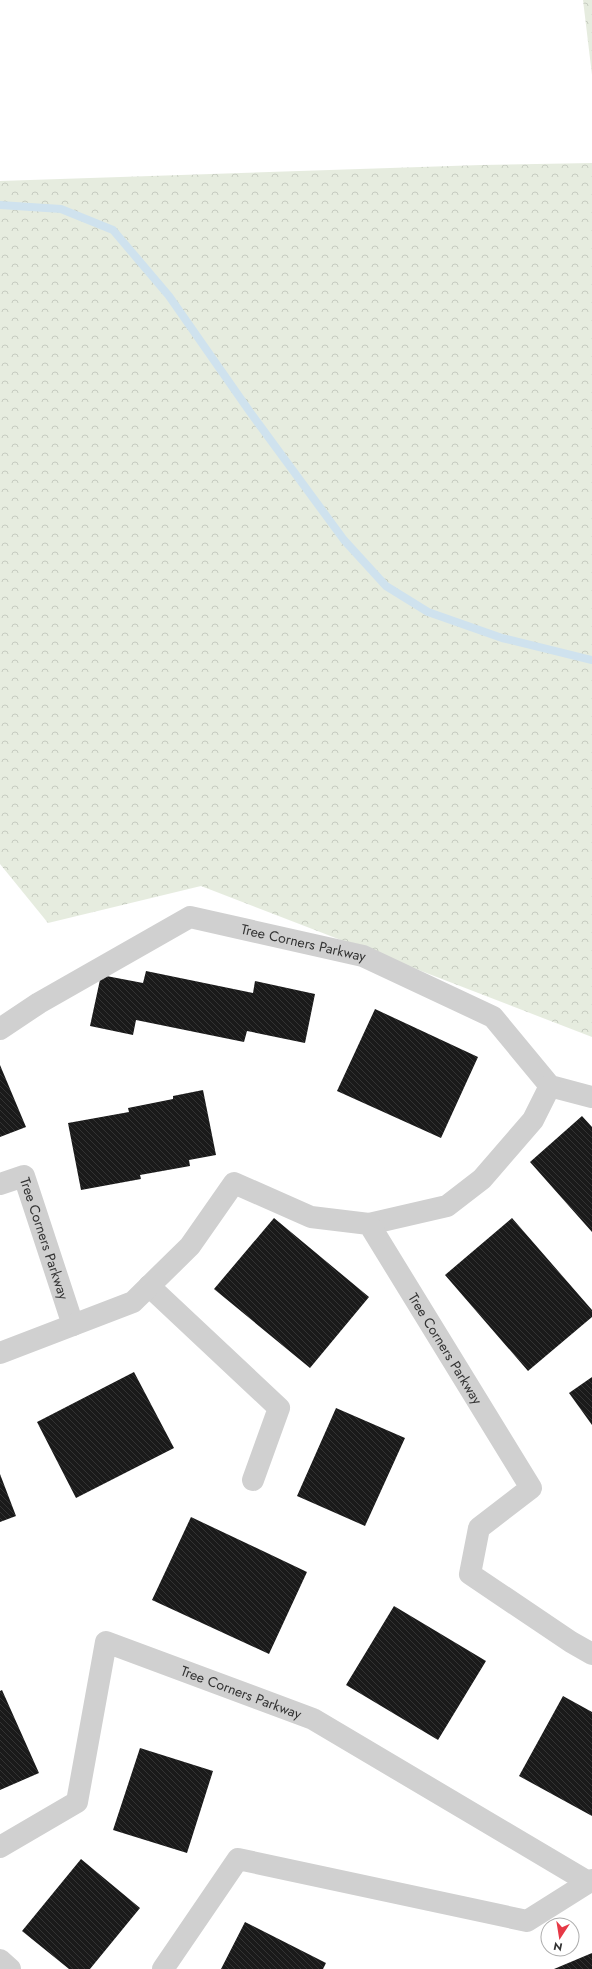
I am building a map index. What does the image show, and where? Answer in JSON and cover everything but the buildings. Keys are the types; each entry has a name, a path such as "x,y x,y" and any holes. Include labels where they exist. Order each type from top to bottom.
{"street":[{"name":"Tree Corners Parkway","path":"0,1029 39,1003 190,917 363,956 493,1017 550,1086"},
{"path":"0,1353 133,1302 190,1246 234,1183 311,1217 369,1224 447,1206 482,1179 533,1120 550,1086 592,1097"},
{"name":"Tree Corners Parkway","path":"0,1184 24,1176 73,1325"},
{"name":"Tree Corners Parkway","path":"369,1224 531,1488 479,1528 470,1574 571,1642 592,1654"},
{"path":"149,1286 279,1408 253,1480"},
{"name":"Tree Corners Parkway","path":"0,1847 77,1802 106,1642 313,1719 590,1881 527,1921 238,1859 163,1969"},
{"path":"0,1960 10,1969"}],"green space":[{"path":"583,0 592,0 592,75"},
{"path":"592,163 592,1037 201,886 48,923 0,864 0,181 481,165"}],"waterway":[{"path":"0,205 61,209 113,230 169,296 250,412 344,540 386,586 428,612 502,638 592,660"}]}
